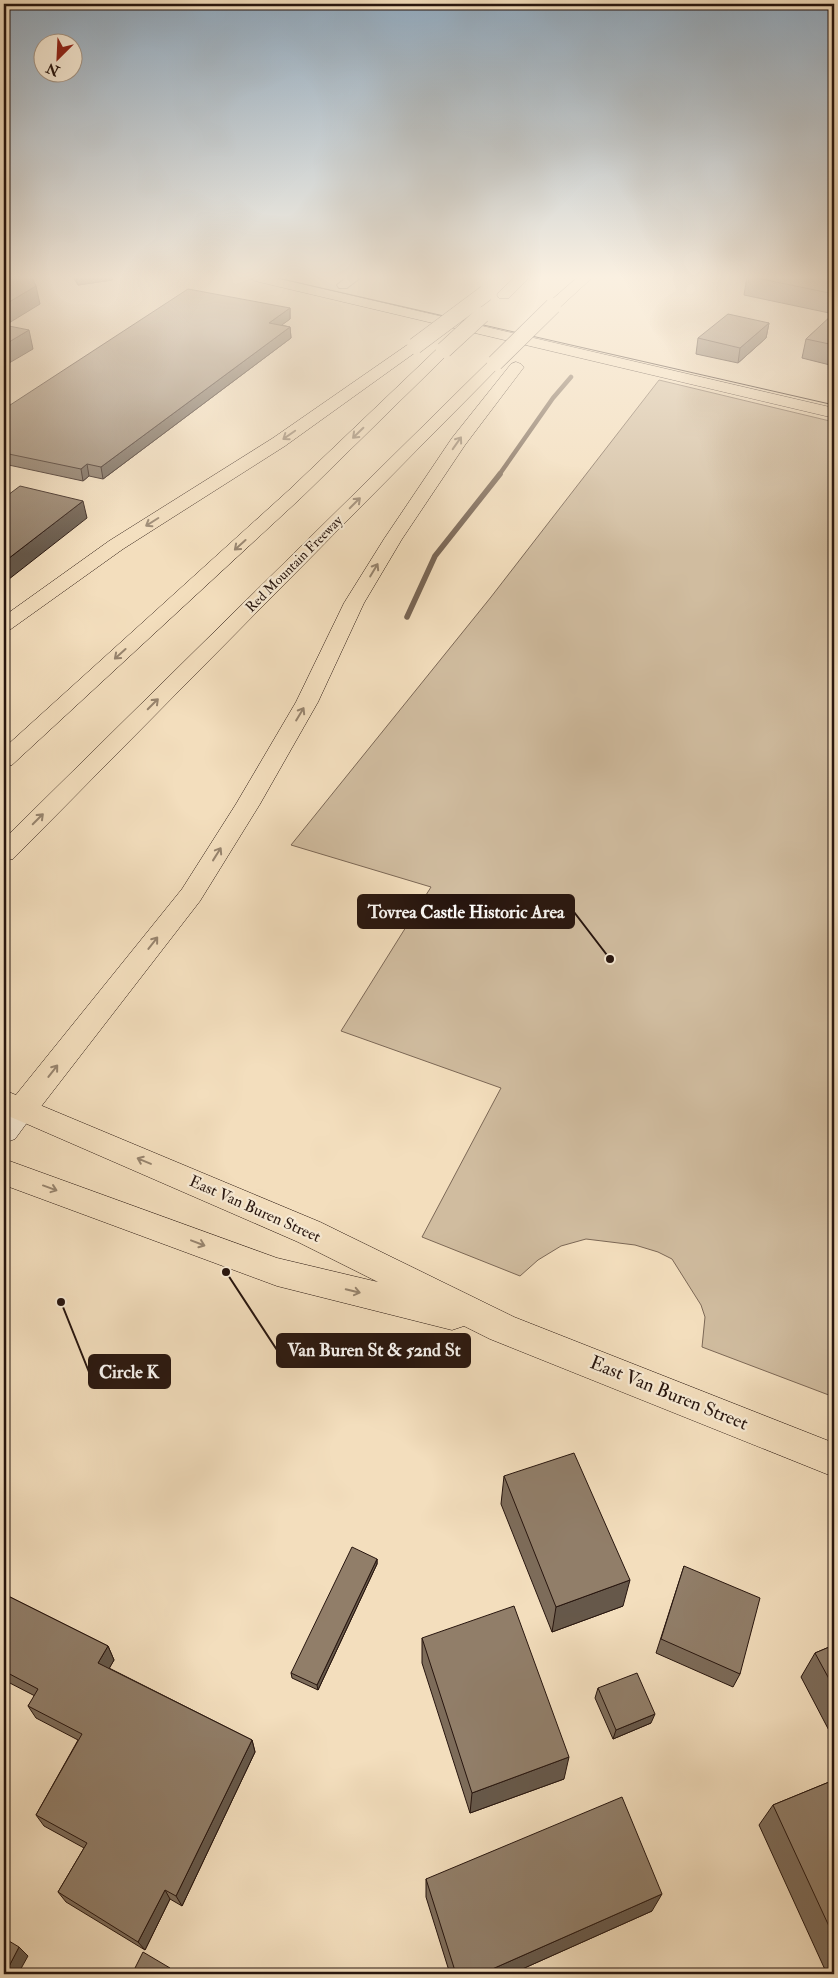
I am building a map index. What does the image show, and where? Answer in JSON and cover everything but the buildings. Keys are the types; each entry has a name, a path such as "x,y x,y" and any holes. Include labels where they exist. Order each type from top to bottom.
{"main road":[{"path":"4,625 116,545 280,442 382,369"},
{"path":"4,760 295,494 424,369"},
{"name":"Red Mountain Freeway","path":"4,853 489,369"},
{"path":"10,1114 191,895 248,804 307,702 354,603 393,539 458,442 514,369"},
{"path":"648,369 834,413"},
{"name":"East Van Buren Street","path":"10,1114 309,1232 502,1328 834,1460"},
{"name":"East Van Buren Street","path":"4,1172 277,1272 502,1328"}],"shaded area":[{"path":"659,380 834,422 834,1397 702,1347 705,1317 701,1305 672,1259 658,1252 635,1245 586,1239 561,1246 538,1260 520,1276 422,1237 501,1088 341,1031 431,887 291,845 491,597"}],"waterway":[{"path":"499,475 553,398 571,377"},
{"path":"407,617 435,556 500,474"}],"tram line":[{"path":"678,369 834,405"}],"place":[{"name":"Tovrea Castle Historic Area","path":"610,959"},
{"name":"Van Buren St & 52nd St","path":"226,1272"},
{"name":"Circle K","path":"61,1302"}]}
